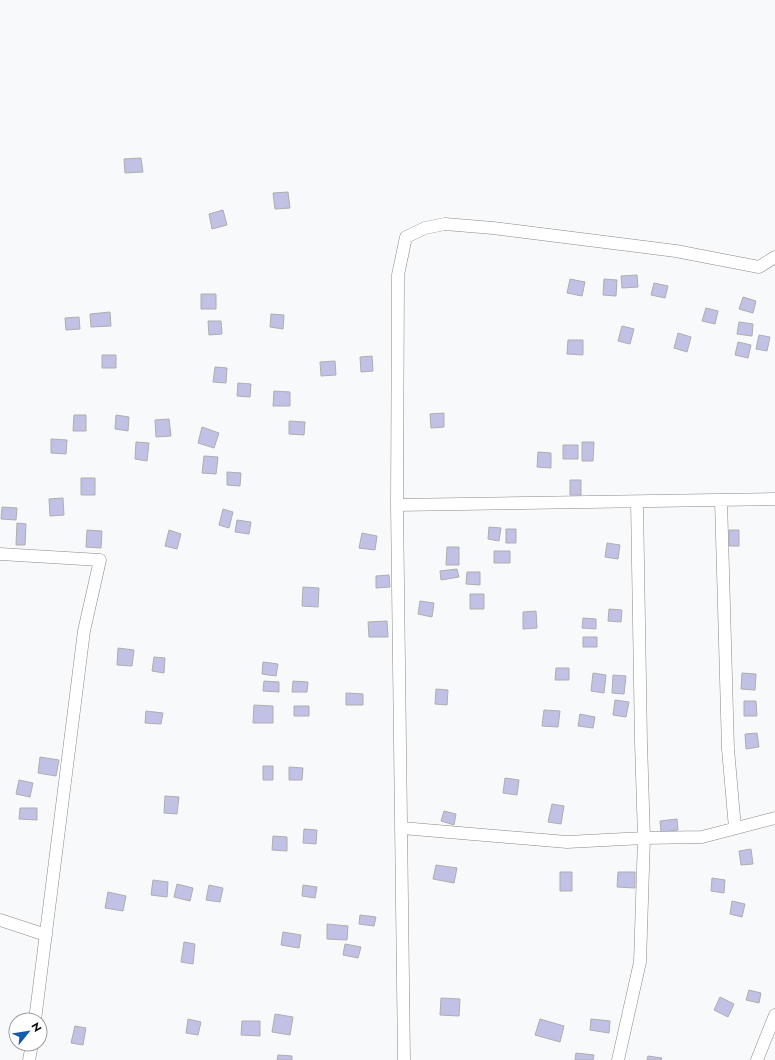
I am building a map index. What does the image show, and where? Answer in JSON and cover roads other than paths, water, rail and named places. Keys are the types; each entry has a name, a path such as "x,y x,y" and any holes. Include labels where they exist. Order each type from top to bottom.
{"street":[{"path":"404,1060 397,505 398,275 406,237 425,228 445,224 493,228 676,251 759,267 775,257"},
{"path":"397,505 775,499"},
{"path":"722,500 728,749 735,828"},
{"path":"618,1060 640,962 644,838 637,502"},
{"path":"0,554 100,560 84,631 36,1012"},
{"path":"402,828 567,842 702,837 775,818"},
{"path":"0,920 46,935"},
{"path":"757,1060 775,1015"}]}
